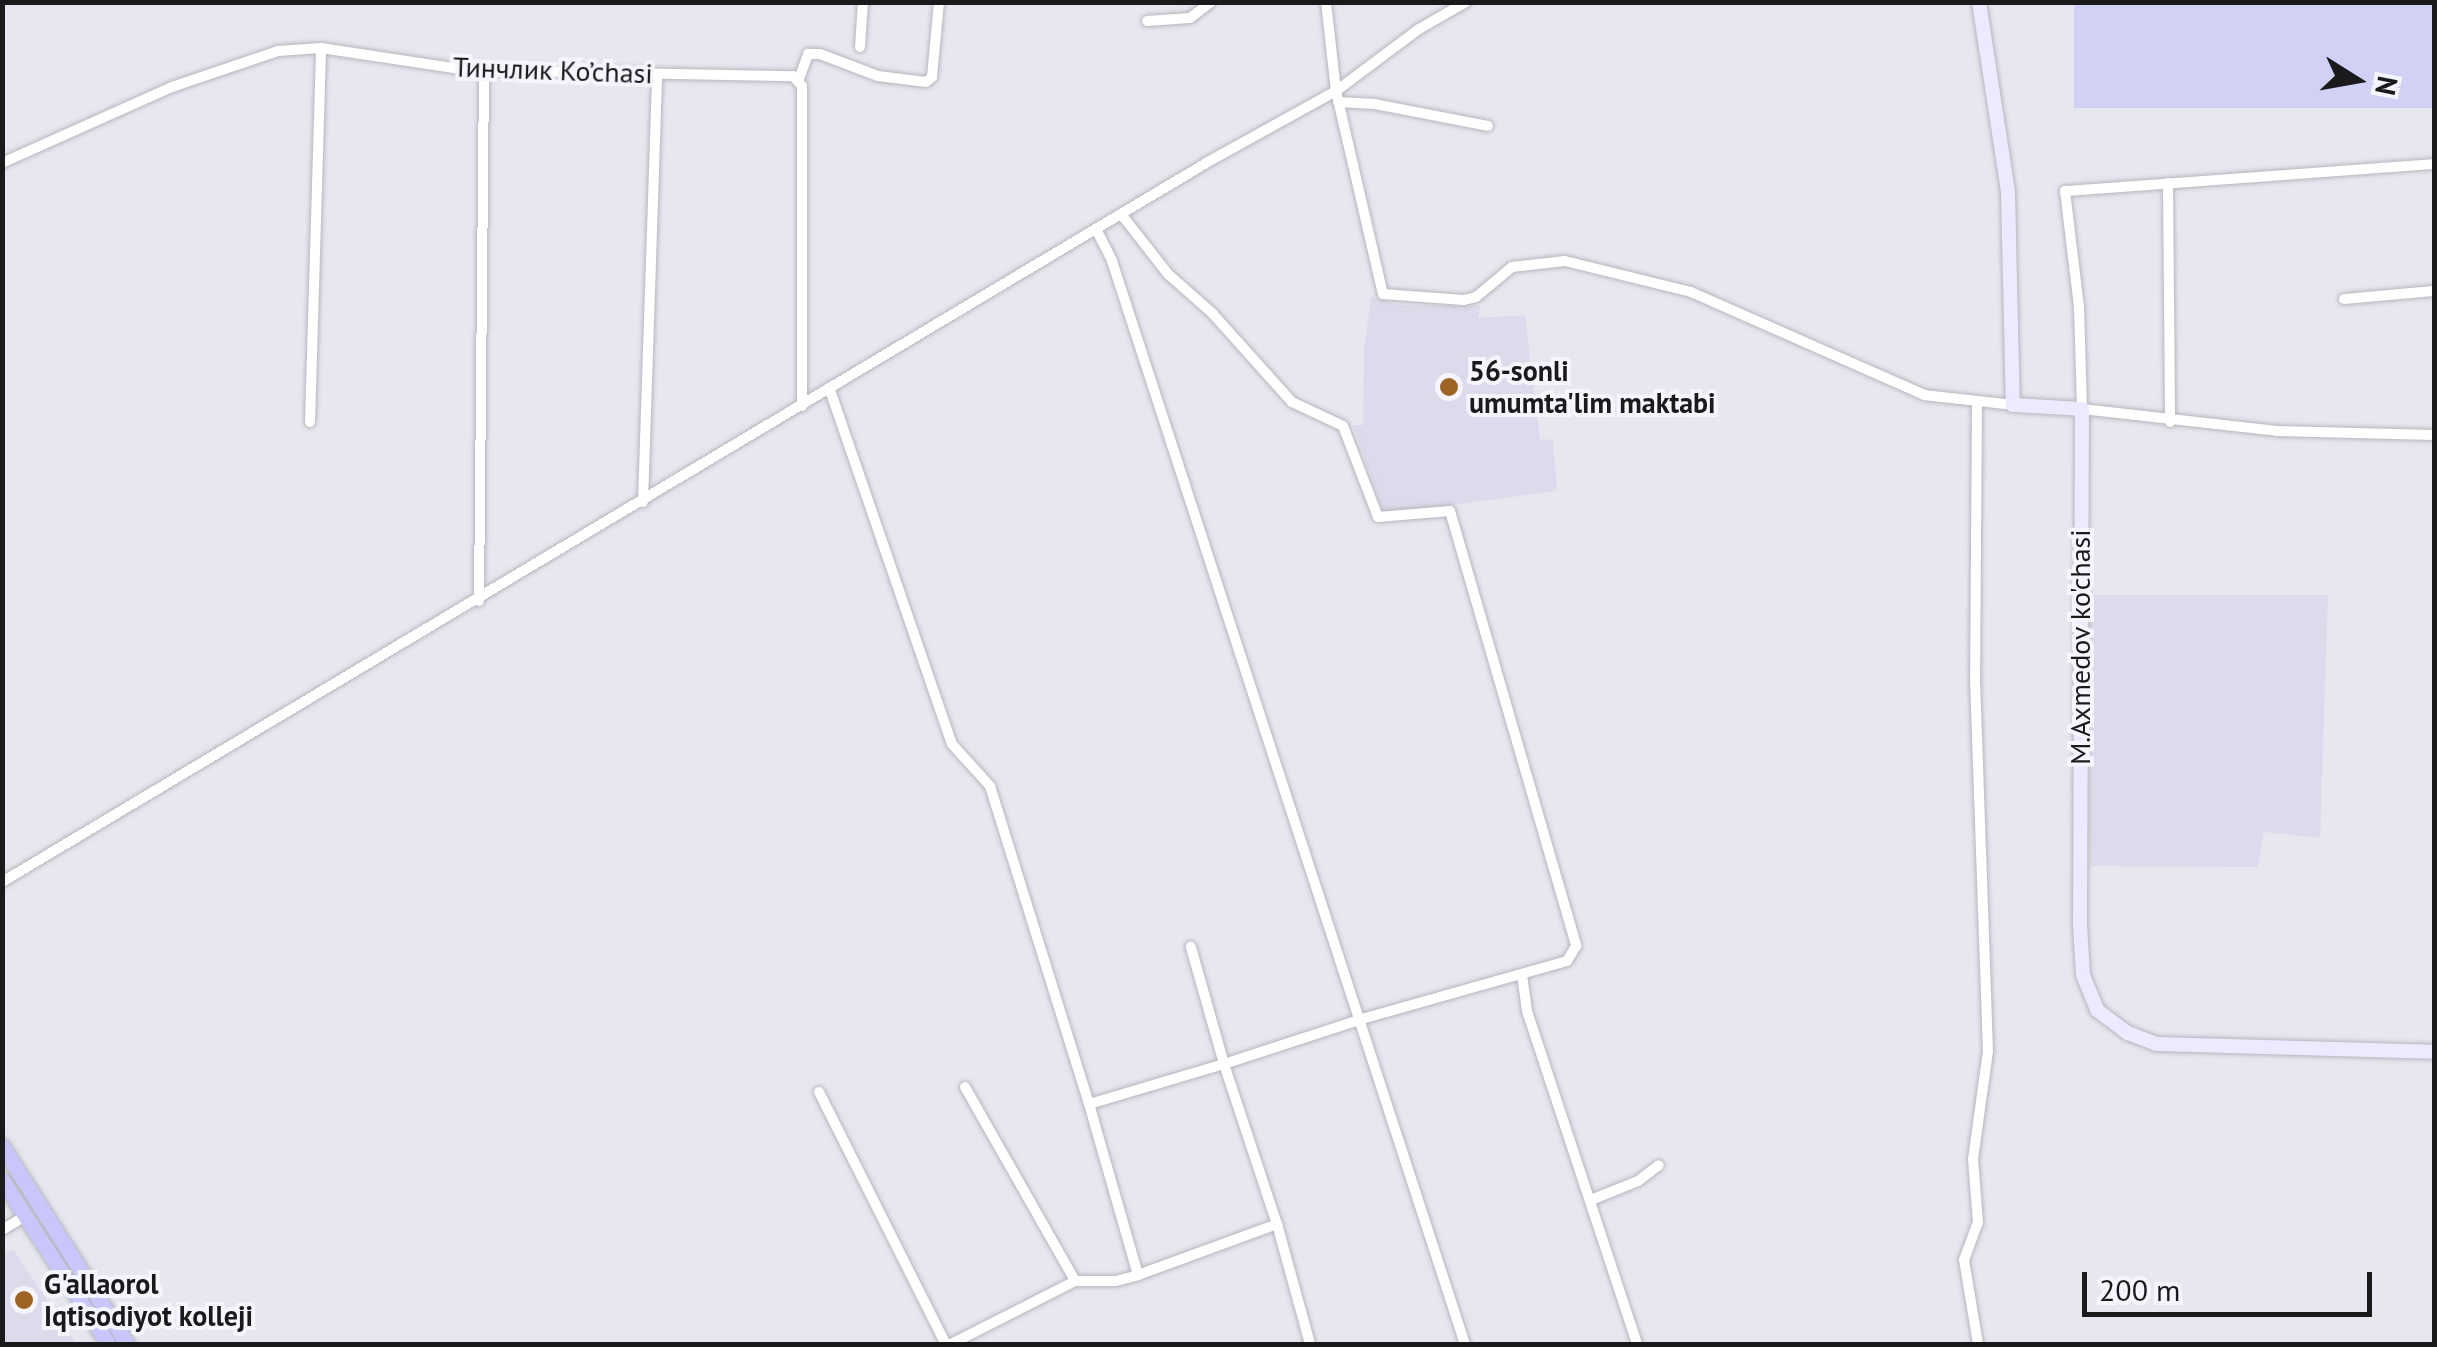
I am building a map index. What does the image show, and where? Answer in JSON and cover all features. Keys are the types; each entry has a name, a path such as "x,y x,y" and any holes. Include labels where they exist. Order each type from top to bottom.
{"highway":[{"path":"2,1146 97,1310 108,1344"},
{"path":"2,1180 24,1216 128,1344"}],"main road":[{"path":"1979,2 2008,192 2013,405 2078,409"},
{"name":"M.Axmedov ko'chasi","path":"2078,409 2080,925 2084,975 2097,1010 2128,1033 2156,1044 2434,1052"}],"street":[{"path":"860,47 863,2"},
{"path":"802,406 799,79 808,54 820,54 878,76 926,82 932,78 940,2"},
{"path":"1147,22 1190,18 1211,2"},
{"path":"1326,2 1337,96 1383,294 1476,298 1506,270 1564,261 1690,292 1883,380 1924,394 2013,405"},
{"path":"2,882 479,601 1122,214 1337,96 1419,29 1466,2"},
{"path":"310,422 320,48"},
{"name":"Тинчлик Ko’chasi","path":"2,163 172,87 278,51 320,48 484,70 799,79"},
{"path":"479,601 484,70"},
{"path":"644,502 656,74"},
{"path":"1337,96 1488,126"},
{"path":"2434,164 2065,191 2079,307 2078,409 2277,432 2434,436"},
{"path":"2168,183 2170,422"},
{"path":"1089,1104 1359,1020 1567,961 1576,946 1450,510 1378,516 1343,426 1292,402 1213,314 1168,274 1122,214"},
{"path":"1096,230 1112,261 1466,1344"},
{"path":"2344,299 2434,291"},
{"path":"830,390 952,744 990,786 1138,1276"},
{"path":"1977,403 1975,680 1988,1052 1973,1159 1978,1222 1964,1260 1978,1344"},
{"path":"1191,947 1224,1064 1278,1224 1310,1344"},
{"path":"1522,975 1526,1010 1638,1344"},
{"path":"965,1087 1074,1281"},
{"path":"819,1092 949,1344 1074,1281 1116,1281 1138,1276 1278,1224"},
{"path":"1591,1200 1638,1181 1659,1165"},
{"path":"2,1230 24,1216"}],"shaded area":[{"path":"2074,3 2434,3 2434,108 2074,108"},
{"name":"56-sonli umumta'lim maktabi","path":"1371,297 1399,305 1480,306 1478,318 1525,315 1540,439 1553,440 1557,491 1384,514 1353,425 1363,425 1364,349"},
{"path":"2087,595 2328,595 2320,838 2264,832 2258,867 2090,866"},
{"name":"G'allaorol Iqtisodiyot kolleji","path":"13,1249 76,1344 3,1344 3,1255"}],"place":[{"name":"56-sonli umumta'lim maktabi","path":"1449,387"},
{"name":"G'allaorol Iqtisodiyot kolleji","path":"24,1300"}]}
